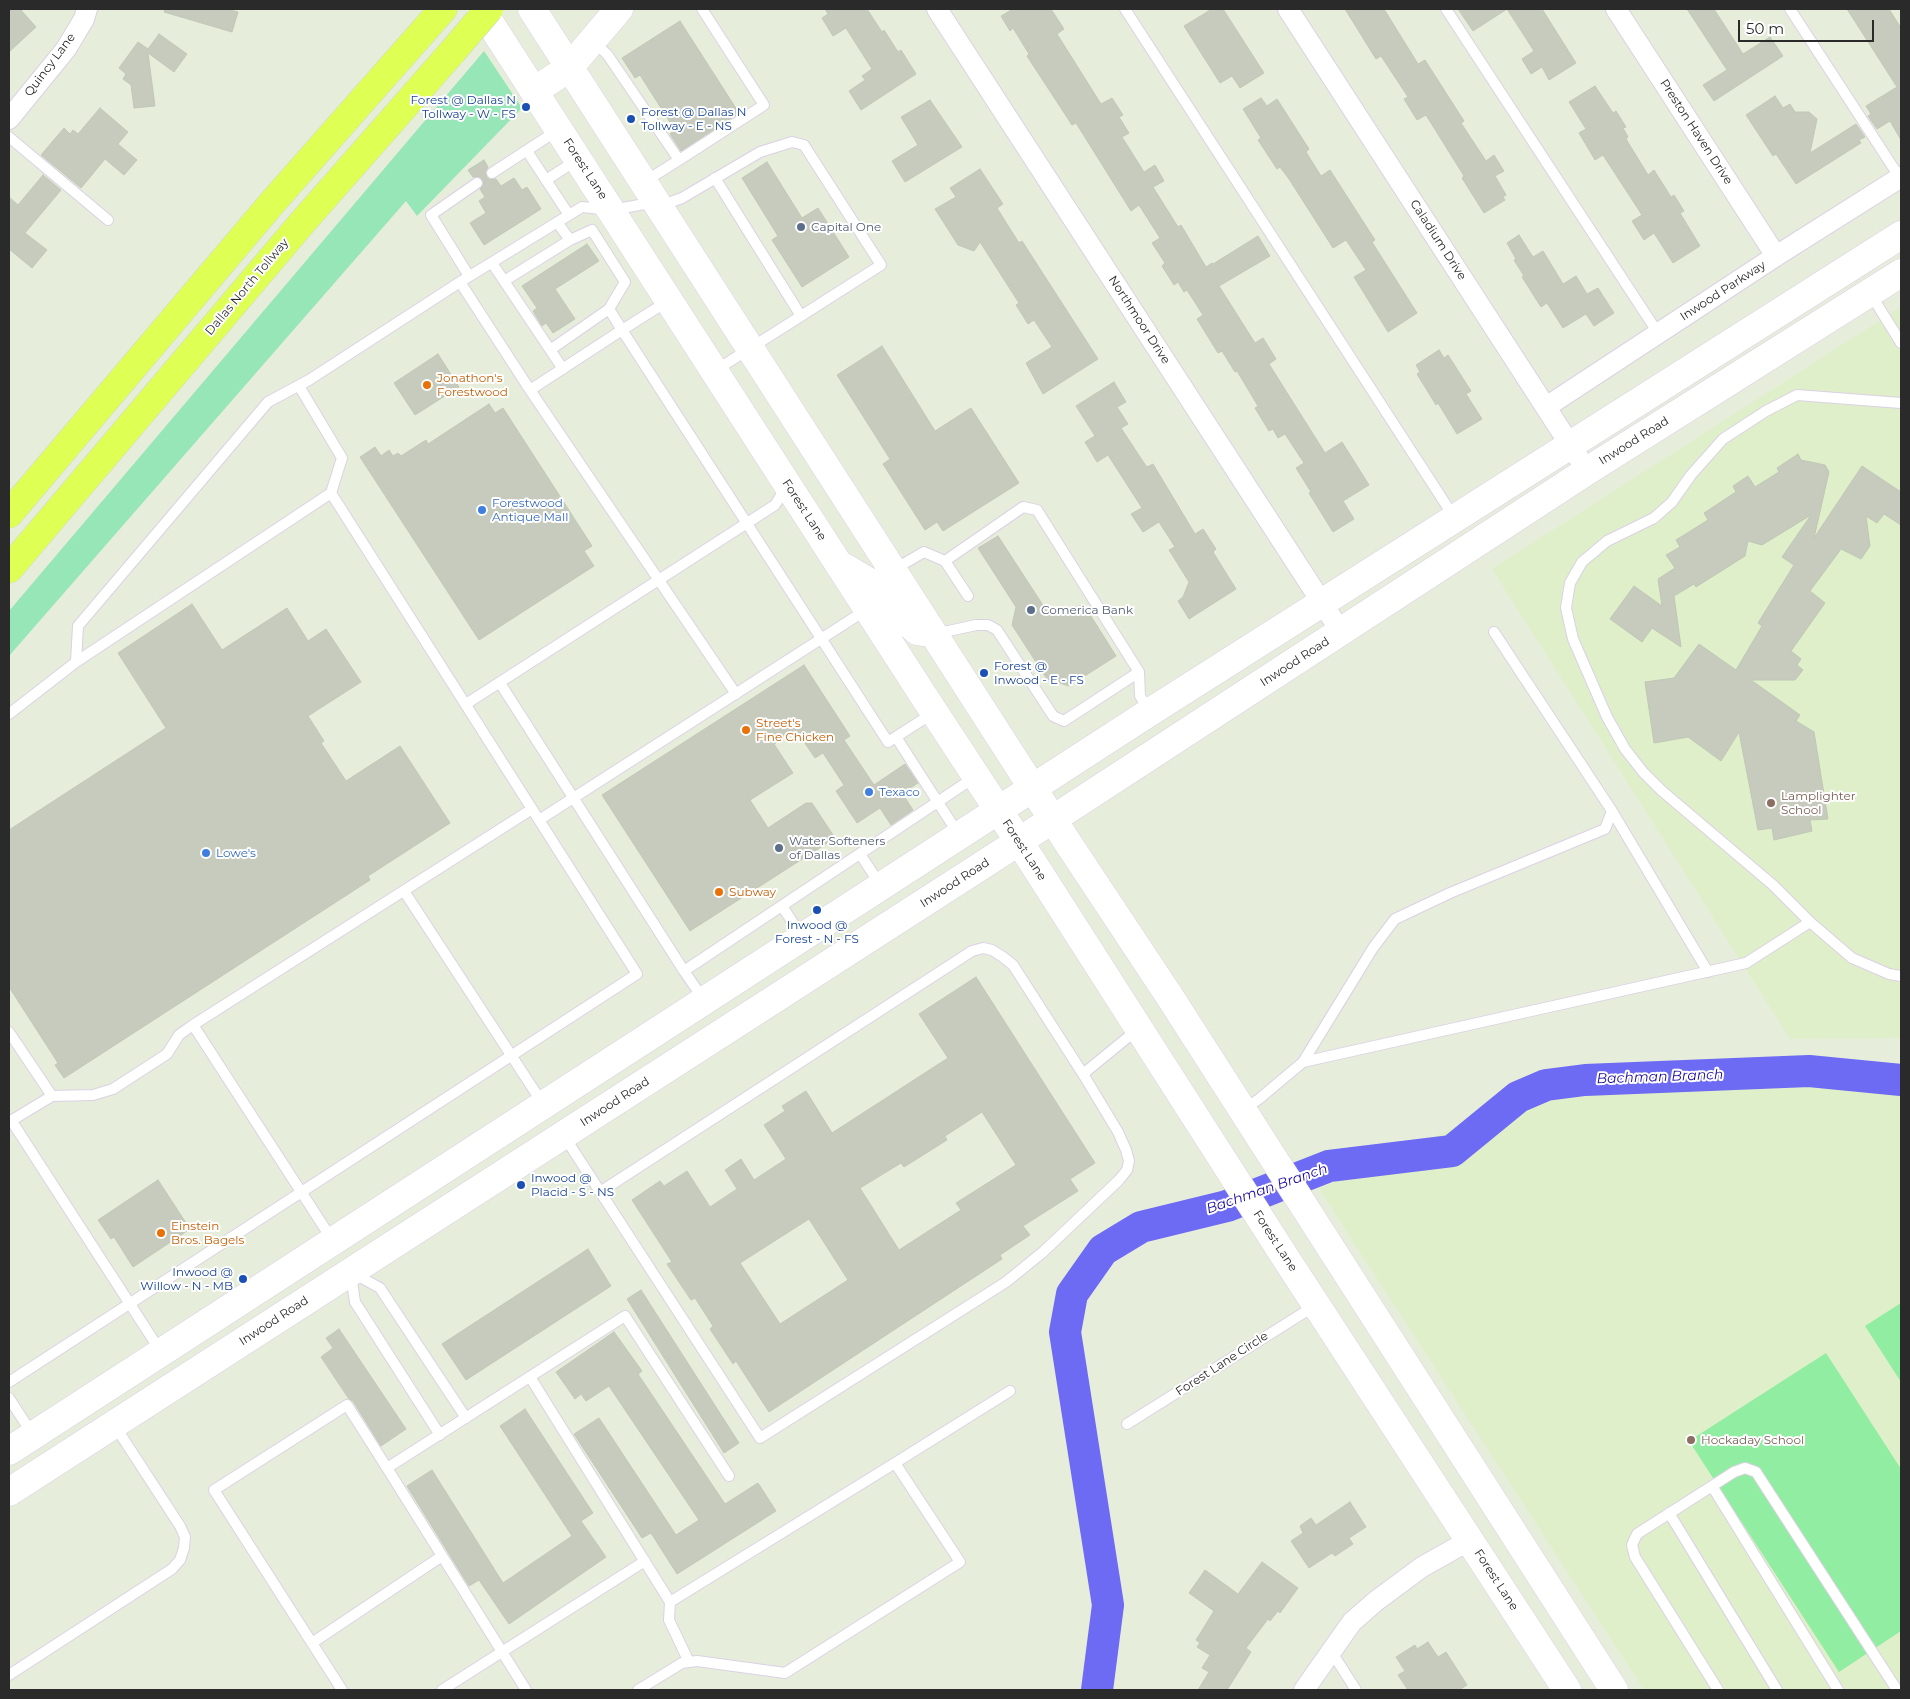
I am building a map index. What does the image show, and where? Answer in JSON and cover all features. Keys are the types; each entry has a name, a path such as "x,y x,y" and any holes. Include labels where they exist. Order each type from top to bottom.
{"highway":[{"name":"Dallas North Tollway","path":"9,569 301,224 488,9"},
{"path":"9,514 272,203 437,16"}],"main road":[{"name":"Forest Lane","path":"481,9 1316,1305 1567,1690"},
{"path":"532,9 1321,1232 1614,1690"},
{"path":"534,91 569,68 619,9"},
{"path":"9,1451 1150,712 1901,235"},
{"path":"1853,266 1870,292"},
{"name":"Inwood Road","path":"9,1492 1019,842 1587,471 1901,272"},
{"path":"787,485 823,462"},
{"path":"838,563 876,586 901,616 917,631 934,634"},
{"path":"802,938 822,969"},
{"path":"544,1105 563,1135"},
{"path":"334,1241 351,1272"},
{"path":"1470,1540 1480,1528 1485,1517 1489,1497"},
{"path":"1470,1540 1498,1544 1506,1550 1556,1625 1576,1631"}],"street":[{"name":"Quincy Lane","path":"9,119 66,49 84,19 87,9"},
{"name":"Northmoor Drive","path":"937,9 1341,632"},
{"name":"Caladium Drive","path":"1288,9 1587,471"},
{"name":"Preston Haven Drive","path":"1616,9 1776,256"},
{"name":"Inwood Parkway","path":"1546,406 1776,256 1901,178"},
{"path":"1304,1690 1352,1622 1376,1601 1422,1568 1470,1540"}],"lane":[{"path":"76,662 78,626 268,402 299,386 469,276 582,206 611,210 650,192 679,160 764,105 702,9"},
{"path":"1125,9 1455,518"},
{"path":"1446,9 1658,333"},
{"path":"1790,9 1901,178"},
{"path":"592,41 608,54 679,160"},
{"path":"492,173 559,130"},
{"path":"9,137 108,220"},
{"path":"650,192 671,202 682,198 760,152 792,142 804,145 881,265 715,371"},
{"path":"527,151 569,215"},
{"path":"546,180 578,159"},
{"path":"715,178 801,316"},
{"path":"469,276 430,214 477,183"},
{"path":"557,222 570,240"},
{"path":"504,281 570,240 592,230 626,282 609,310 550,350"},
{"path":"492,262 563,369"},
{"path":"460,282 530,390 736,694"},
{"path":"1870,292 1901,343"},
{"path":"530,390 669,300"},
{"path":"609,310 888,742 935,712"},
{"path":"9,714 76,662 331,493 342,458 299,386"},
{"path":"1901,403 1797,396 1766,411 1722,439 1691,475 1672,502 1654,518 1607,541 1582,562 1570,583 1566,608 1573,639 1607,717 1625,749 1643,772 1662,792 1774,885 1810,922 1852,958 1889,974 1901,976"},
{"path":"466,704 775,505 787,485"},
{"path":"9,1382 637,974 331,493"},
{"path":"945,561 1023,508 1037,510 1139,672 1140,696 1150,712"},
{"path":"893,570 924,552 945,561 968,596"},
{"path":"540,820 867,609"},
{"path":"934,634 976,625 988,625 997,630 1053,716 1064,720 1139,672"},
{"path":"1494,632 1612,811 1708,972"},
{"path":"500,683 705,1001"},
{"path":"896,737 960,836"},
{"path":"684,971 976,776"},
{"path":"161,1353 10,1121 52,1096 93,1095 113,1089 167,1054 179,1035 532,809"},
{"path":"1242,1110 1259,1100 1303,1062 1373,948 1395,919 1450,893 1605,829 1612,811"},
{"path":"860,854 881,887"},
{"path":"404,891 544,1105"},
{"path":"782,906 802,938"},
{"path":"1303,1062 1746,963 1810,922"},
{"path":"563,1135 600,1192 760,1438 1016,1275 1119,1180 1127,1170 1129,1161 1118,1132 1013,966 1004,957 992,950 983,948 972,951 600,1192"},
{"path":"194,1025 334,1241"},
{"path":"1083,1074 1138,1028"},
{"path":"9,1032 52,1096"},
{"path":"351,1272 380,1288 466,1418"},
{"path":"351,1272 355,1302 440,1435"},
{"name":"Forest Lane Circle","path":"1127,1424 1316,1305"},
{"path":"387,1468 625,1316 729,1476"},
{"path":"530,1377 670,1602 669,1620 689,1662"},
{"path":"670,1602 1010,1391"},
{"path":"9,1398 33,1435"},
{"path":"342,1690 214,1490 347,1405 526,1690"},
{"path":"9,1675 172,1569 180,1560 185,1537 180,1526 114,1425"},
{"path":"638,1690 682,1663 689,1662 785,1673 960,1562 895,1463"},
{"path":"1718,1690 1635,1556 1632,1545 1637,1534 1734,1472 1745,1468 1756,1472 1897,1690"},
{"path":"1712,1486 1838,1690"},
{"path":"1669,1514 1777,1690"},
{"path":"312,1643 442,1556"},
{"path":"442,1690 645,1561"},
{"path":"1331,1651 1356,1690"}],"shaded area":[{"name":"Lamplighter School","path":"1901,307 1901,1038 1790,1039 1492,569"},
{"name":"Hockaday School","path":"1803,1080 1860,1086 1901,1087 1901,1690 1644,1690 1319,1189 1471,1120 1515,1103 1555,1094 1600,1094 1651,1086"}],"green space":[{"path":"484,51 522,108 417,216 406,201 9,656 9,611"},
{"path":"1901,1303 1901,1382 1865,1326"},
{"path":"1826,1353 1901,1469 1901,1631 1839,1672 1689,1441"}],"building":[{"path":"9,9 20,9 36,27 9,52"},
{"path":"165,9 227,9 238,12 232,32 164,12"},
{"path":"825,9 867,9 882,32 884,30 898,52 901,50 916,74 861,110 849,91 865,80 862,76 872,69 846,28 833,36 822,18 828,14"},
{"path":"1013,9 1051,9 1064,29 1057,34 1101,104 1112,98 1123,115 1119,117 1129,133 1122,137 1144,172 1155,165 1164,181 1153,187 1178,227 1181,225 1206,267 1258,236 1270,256 1219,286 1255,343 1263,338 1276,359 1269,364 1325,453 1342,442 1369,485 1343,501 1354,519 1333,532 1296,468 1304,463 1285,434 1278,438 1273,429 1269,431 1255,408 1258,406 1237,371 1235,372 1222,351 1218,353 1197,319 1203,315 1187,290 1184,292 1178,282 1174,285 1162,266 1165,263 1152,243 1160,238 1139,205 1131,211 1076,123 1072,125 1027,56 1029,54 1013,28 1010,31 1001,16"},
{"path":"1212,9 1223,9 1264,73 1240,88 1232,76 1220,83 1184,26"},
{"path":"1345,9 1384,9 1418,64 1425,60 1464,121 1461,123 1486,161 1494,155 1504,171 1495,176 1506,195 1503,197 1505,200 1484,213 1462,178 1464,176 1426,115 1417,120 1404,99 1408,97 1381,56 1376,59"},
{"path":"1458,9 1507,9 1473,31"},
{"path":"1507,9 1542,9 1576,63 1549,80 1542,67 1531,74 1522,59 1534,51"},
{"path":"1687,9 1714,9 1743,54 1770,37 1783,56 1714,101 1703,85 1727,70"},
{"path":"1847,9 1889,9 1901,28 1901,140 1890,121 1877,129 1868,116 1871,114 1866,106 1897,87"},
{"path":"680,21 739,113 681,151 670,134 675,130 640,75 635,78 622,58"},
{"path":"159,34 187,54 174,72 148,53 155,106 134,108 131,85 123,79 126,74 119,68 138,42 148,49"},
{"path":"1595,86 1613,113 1616,111 1626,127 1623,128 1628,137 1626,139 1648,175 1654,170 1671,197 1674,195 1684,211 1680,213 1700,246 1673,263 1654,233 1644,240 1632,221 1642,215 1603,155 1595,160 1579,133 1586,129 1569,102"},
{"path":"1775,96 1783,108 1790,104 1795,112 1809,112 1817,119 1810,153 1856,124 1865,137 1859,140 1861,143 1796,184 1776,154 1773,156 1746,115"},
{"path":"1261,98 1267,106 1277,99 1309,149 1306,152 1321,176 1330,170 1375,240 1372,242 1417,313 1388,332 1354,277 1366,270 1346,240 1333,248 1289,179 1280,167 1277,169 1258,140 1261,138 1243,109"},
{"path":"930,100 962,147 905,182 892,161 918,145 901,117"},
{"path":"100,108 128,132 118,144 137,160 124,175 105,159 81,188 41,155 64,128 70,134 73,130 78,134"},
{"path":"484,160 488,167 485,173 488,179 496,179 501,186 514,178 522,190 527,187 541,209 484,245 470,223 486,213 479,201 485,197 480,189 484,182 479,177 473,177 468,170"},
{"name":"Capital One","path":"767,162 802,218 818,208 849,257 802,287 772,240 778,236 742,178"},
{"path":"980,169 1003,204 997,208 1019,243 1022,241 1098,359 1043,394 1026,363 1052,347 1034,320 1028,324 1016,305 1019,303 980,242 974,251 958,245 935,209 956,197 950,188"},
{"path":"43,175 61,190 25,233 47,250 32,268 9,249 9,197 18,205"},
{"path":"1519,235 1533,257 1543,251 1563,284 1576,276 1587,294 1598,288 1614,313 1594,326 1586,314 1563,328 1547,303 1541,307 1522,277 1524,276 1514,260 1516,259 1507,243"},
{"path":"587,244 599,261 555,289 575,319 553,333 546,323 542,326 533,311 537,308 522,286"},
{"path":"882,346 935,431 971,408 1019,483 943,531 937,522 925,530 883,464 890,459 837,375"},
{"path":"1439,350 1444,358 1448,355 1471,391 1466,394 1482,419 1457,434 1417,374 1420,372 1416,365"},
{"name":"Jonathon's Forestwood","path":"438,354 459,387 415,415 394,383"},
{"path":"1114,382 1126,402 1117,407 1128,424 1121,428 1147,467 1153,464 1195,534 1203,529 1216,549 1213,552 1236,589 1189,619 1178,601 1183,597 1189,582 1169,550 1175,547 1159,522 1143,532 1131,514 1142,508 1108,455 1097,462 1085,442 1095,436 1076,406"},
{"name":"Forestwood Antique Mall","path":"489,404 495,413 503,408 592,546 584,551 594,566 479,640 360,457 375,447 381,456 389,450 393,456 398,453 401,456 426,440 428,444"},
{"path":"1798,454 1801,460 1825,465 1829,472 1814,538 1862,466 1901,492 1901,525 1884,514 1877,523 1866,516 1870,546 1861,559 1841,549 1810,591 1825,603 1791,651 1801,659 1797,665 1803,670 1795,680 1751,680 1800,715 1796,721 1814,732 1828,819 1810,820 1812,831 1774,840 1772,828 1758,830 1739,732 1721,761 1688,737 1654,743 1645,682 1674,678 1699,644 1736,670 1762,626 1758,623 1794,565 1782,557 1811,515 1762,545 1748,541 1745,556 1696,587 1694,584 1674,596 1681,647 1652,628 1642,642 1610,619 1634,586 1662,606 1658,579 1675,568 1666,555 1680,547 1676,540 1708,520 1704,513 1736,492 1733,486 1748,476 1755,487 1779,472 1777,468"},
{"name":"Comerica Bank","path":"998,536 1048,613 1084,605 1116,656 1069,686 1047,679 1012,625 1016,607 978,548"},
{"name":"Lowe's","path":"192,604 222,650 287,608 308,641 326,629 361,682 308,716 324,741 321,743 346,781 400,746 450,823 368,876 370,880 64,1078 55,1065 58,1063 9,987 9,830 166,728 118,653"},
{"path":"804,665 850,736 844,740 874,785 905,764 918,783 902,793 913,810 891,825 880,808 857,823 836,791 844,785 823,753 815,758 796,730 774,744 793,773 750,800 768,828 806,803 812,803 835,838 690,931 602,795"},
{"path":"976,977 1095,1163 1070,1179 1078,1191 1023,1226 1030,1235 1000,1255 1002,1259 769,1412 736,1361 733,1364 710,1329 713,1326 695,1298 691,1300 667,1264 672,1262 632,1200 660,1181 664,1186 687,1171 710,1207 737,1189 725,1170 741,1159 754,1180 786,1159 764,1125 785,1111 782,1106 806,1091 832,1133 948,1058 919,1014","holes":["982,1112 1016,1165 956,1203 961,1210 899,1250 860,1188 901,1163 904,1167 947,1140 945,1136","809,1219 848,1280 780,1324 740,1263"]},
{"path":"158,1180 190,1229 133,1267 114,1237 111,1239 98,1220"},
{"path":"588,1249 611,1286 466,1380 442,1344"},
{"path":"641,1290 739,1443 724,1453 627,1299"},
{"path":"339,1329 406,1429 381,1446 353,1401 349,1399 321,1357 333,1348 326,1338"},
{"path":"614,1332 642,1371 638,1374 725,1504 758,1483 776,1511 677,1574 651,1533 642,1538 574,1434 599,1418 676,1535 699,1520 609,1386 586,1401 581,1394 575,1399 556,1372"},
{"path":"525,1409 593,1513 581,1521 606,1557 509,1624 479,1580 469,1586 407,1486 432,1470 503,1583 572,1536 500,1426"},
{"path":"1350,1502 1366,1527 1349,1538 1353,1544 1335,1556 1332,1553 1309,1568 1291,1541 1303,1533 1300,1526 1311,1518 1316,1525"},
{"path":"1262,1562 1298,1588 1280,1613 1278,1611 1270,1621 1268,1619 1246,1648 1251,1652 1227,1690 1198,1690 1209,1672 1202,1668 1210,1655 1197,1647 1200,1643 1196,1640 1214,1611 1189,1593 1205,1570 1238,1594"},
{"path":"1428,1642 1438,1657 1446,1652 1467,1685 1459,1690 1408,1690 1398,1675 1405,1671 1396,1657 1415,1645 1417,1649"}],"waterway":[{"name":"Bachman Branch","path":"1097,1690 1108,1605 1065,1332 1072,1294 1103,1250 1141,1227 1227,1206 1329,1166 1452,1151 1518,1097 1546,1085 1585,1080 1809,1071 1901,1080"}],"place":[{"name":"Forest @ Dallas N Tollway - W - FS","path":"526,107"},
{"name":"Forest @ Dallas N Tollway - E - NS","path":"631,119"},
{"name":"Capital One","path":"801,227"},
{"name":"Jonathon's Forestwood","path":"427,385"},
{"name":"Forestwood Antique Mall","path":"482,510"},
{"name":"Comerica Bank","path":"1031,610"},
{"name":"Forest @ Inwood - E - FS","path":"984,673"},
{"name":"Street's Fine Chicken","path":"746,730"},
{"name":"Texaco","path":"869,792"},
{"name":"Lamplighter School","path":"1771,803"},
{"name":"Water Softeners of Dallas","path":"779,848"},
{"name":"Lowe's","path":"206,853"},
{"name":"Subway","path":"719,892"},
{"name":"Inwood @ Forest - N - FS","path":"817,910"},
{"name":"Inwood @ Placid - S - NS","path":"521,1185"},
{"name":"Einstein Bros. Bagels","path":"161,1233"},
{"name":"Inwood @ Willow - N - MB","path":"243,1279"},
{"name":"Hockaday School","path":"1691,1440"}]}
